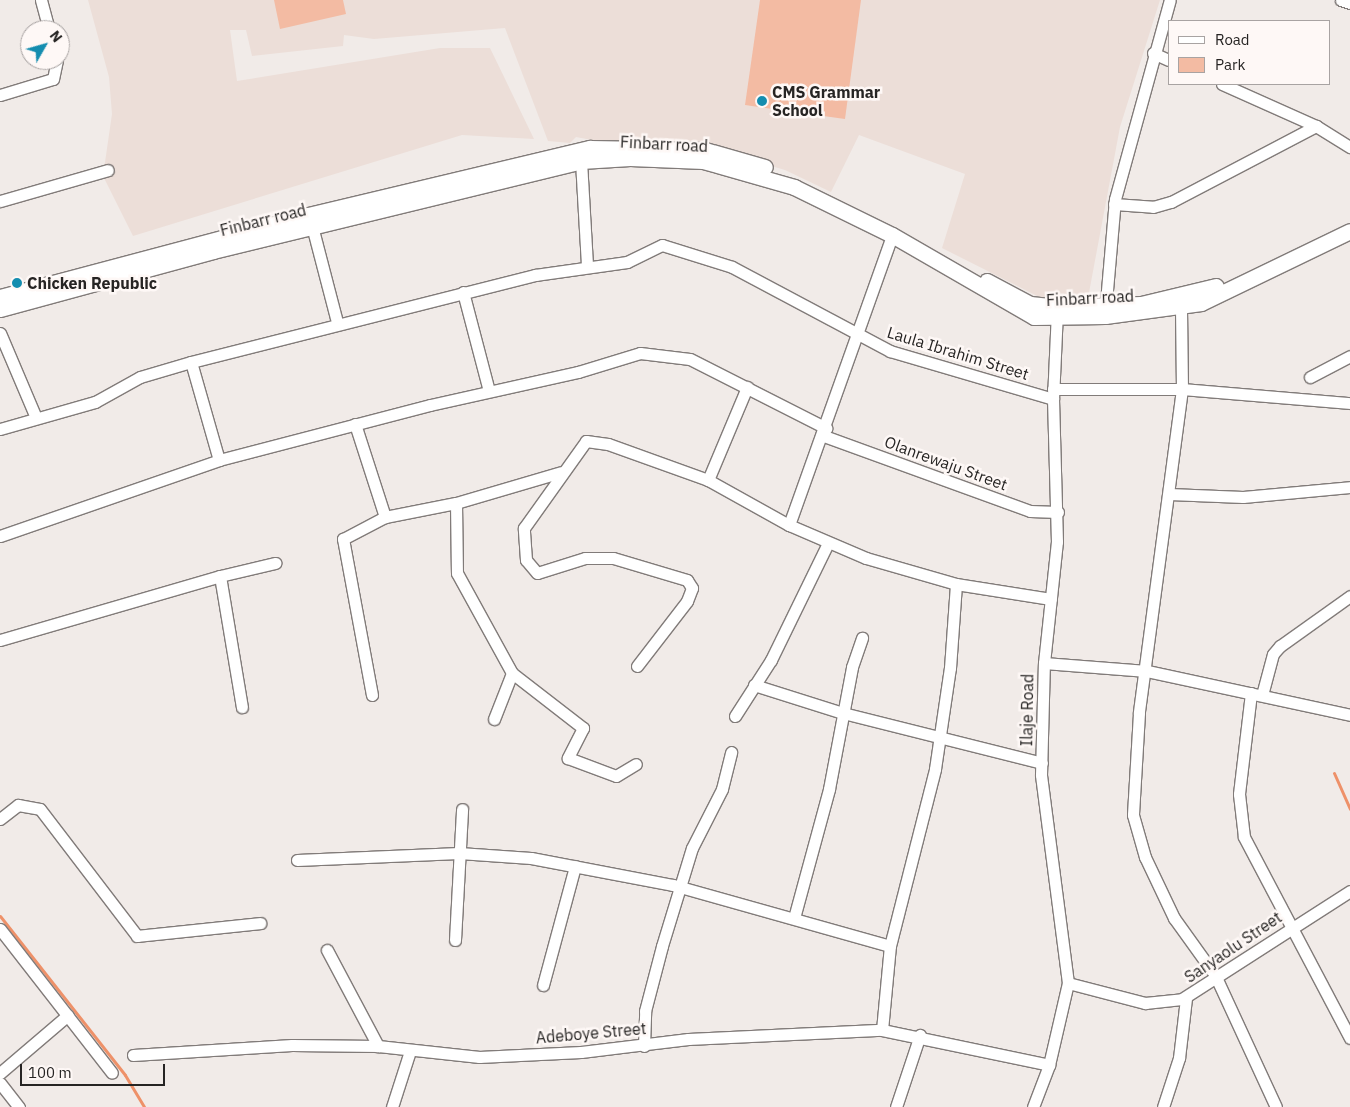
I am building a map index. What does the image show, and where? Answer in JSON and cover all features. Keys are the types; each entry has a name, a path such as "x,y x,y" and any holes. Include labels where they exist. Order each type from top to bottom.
{"main road":[{"name":"Finbarr road","path":"0,309 65,285 590,148 647,147 705,150 798,179 1030,304 1057,313"},
{"name":"Finbarr road","path":"0,297 65,285 581,161 653,158 718,165 794,188 892,235 1022,313 1181,308 1233,289 1350,231"},
{"name":"Finbarr road","path":"1105,311 1198,292 1350,221"}],"street":[{"path":"40,0 46,20"},
{"path":"1105,311 1114,204 1153,53 1170,0"},
{"path":"1341,0 1350,4"},
{"path":"1153,53 1168,60"},
{"path":"0,95 53,78 54,70"},
{"path":"1224,85 1316,126 1350,148"},
{"path":"1114,204 1152,207 1171,202 1316,126"},
{"path":"581,161 587,264"},
{"path":"0,201 108,170"},
{"path":"312,226 337,322"},
{"path":"789,525 825,432 855,334 892,235"},
{"name":"Laula Ibrahim Street","path":"0,429 95,402 132,380 337,322 587,264 627,262 654,248 672,246 732,267 890,351 1053,394 1182,388 1350,403"},
{"path":"463,292 489,391"},
{"path":"1181,308 1182,388 1132,783 1137,836 1174,918 1215,975 1276,1107"},
{"name":"Ilaje Road","path":"1033,1107 1049,1065 1068,983 1042,763 1044,663 1058,512 1053,394 1057,313"},
{"path":"0,333 36,418"},
{"name":"Olanrewaju Street","path":"0,536 219,460 640,353 678,355 747,386 825,432 1030,511 1058,512"},
{"path":"1310,377 1350,356"},
{"path":"191,362 219,460"},
{"path":"708,480 747,386"},
{"path":"355,424 385,517"},
{"path":"637,666 674,621 692,585 661,570 606,557 532,571 521,537 561,472 582,444 592,441 708,480 789,525 828,544 956,584 1051,599"},
{"path":"372,695 343,539 385,517 456,503 561,472"},
{"path":"1169,494 1243,497 1350,487"},
{"path":"456,503 457,573 512,673 583,728 568,754 572,761 616,776 636,764"},
{"path":"735,716 754,685 828,544"},
{"path":"0,640 220,576 275,563"},
{"path":"220,576 242,707"},
{"path":"882,1030 890,946 928,810 940,738 956,584"},
{"path":"1350,596 1280,646 1272,654 1257,694 1239,794 1244,837 1288,928 1350,1038"},
{"path":"794,918 829,790 843,713 862,638"},
{"path":"1044,663 1147,671 1350,715"},
{"path":"494,719 512,673"},
{"path":"754,685 843,713 1042,763"},
{"path":"644,1046 650,986 703,822 722,789 731,752"},
{"path":"0,819 18,805 40,809 137,936 260,922"},
{"path":"455,940 462,809"},
{"path":"297,860 460,853 575,866 681,887 890,946"},
{"path":"543,985 575,866"},
{"name":"Sanyaolu Street","path":"1068,983 1145,1003 1186,998 1215,975 1350,891"},
{"path":"0,930 112,1073"},
{"path":"327,950 378,1046"},
{"path":"1162,1107 1179,1058 1186,998"},
{"path":"0,1073 68,1015"},
{"name":"Adeboye Street","path":"133,1055 240,1046 378,1046 454,1057 644,1046 688,1039 882,1030 920,1035 1049,1065"},
{"path":"896,1107 920,1035"},
{"path":"392,1107 410,1050"},
{"path":"0,1083 19,1107"}],"shaded area":[{"path":"88,0 1160,0 1120,127 1088,298 1051,303 942,248 965,174 859,135 831,192 785,170 706,147 613,144 576,137 570,143 548,141 505,28 374,39 344,35 343,46 252,56 246,30 230,30 237,81 440,48 490,48 534,139 462,135 133,236 103,176 112,114 109,77"}],"green space":[{"path":"274,0 343,0 346,14 280,29"},
{"path":"760,0 861,0 845,119 745,105"}],"waterway":[{"path":"1334,773 1350,809"},
{"path":"0,916 125,1075 144,1107"}],"place":[{"name":"CMS Grammar School","path":"762,101"},
{"name":"Chicken Republic","path":"17,283"}]}
